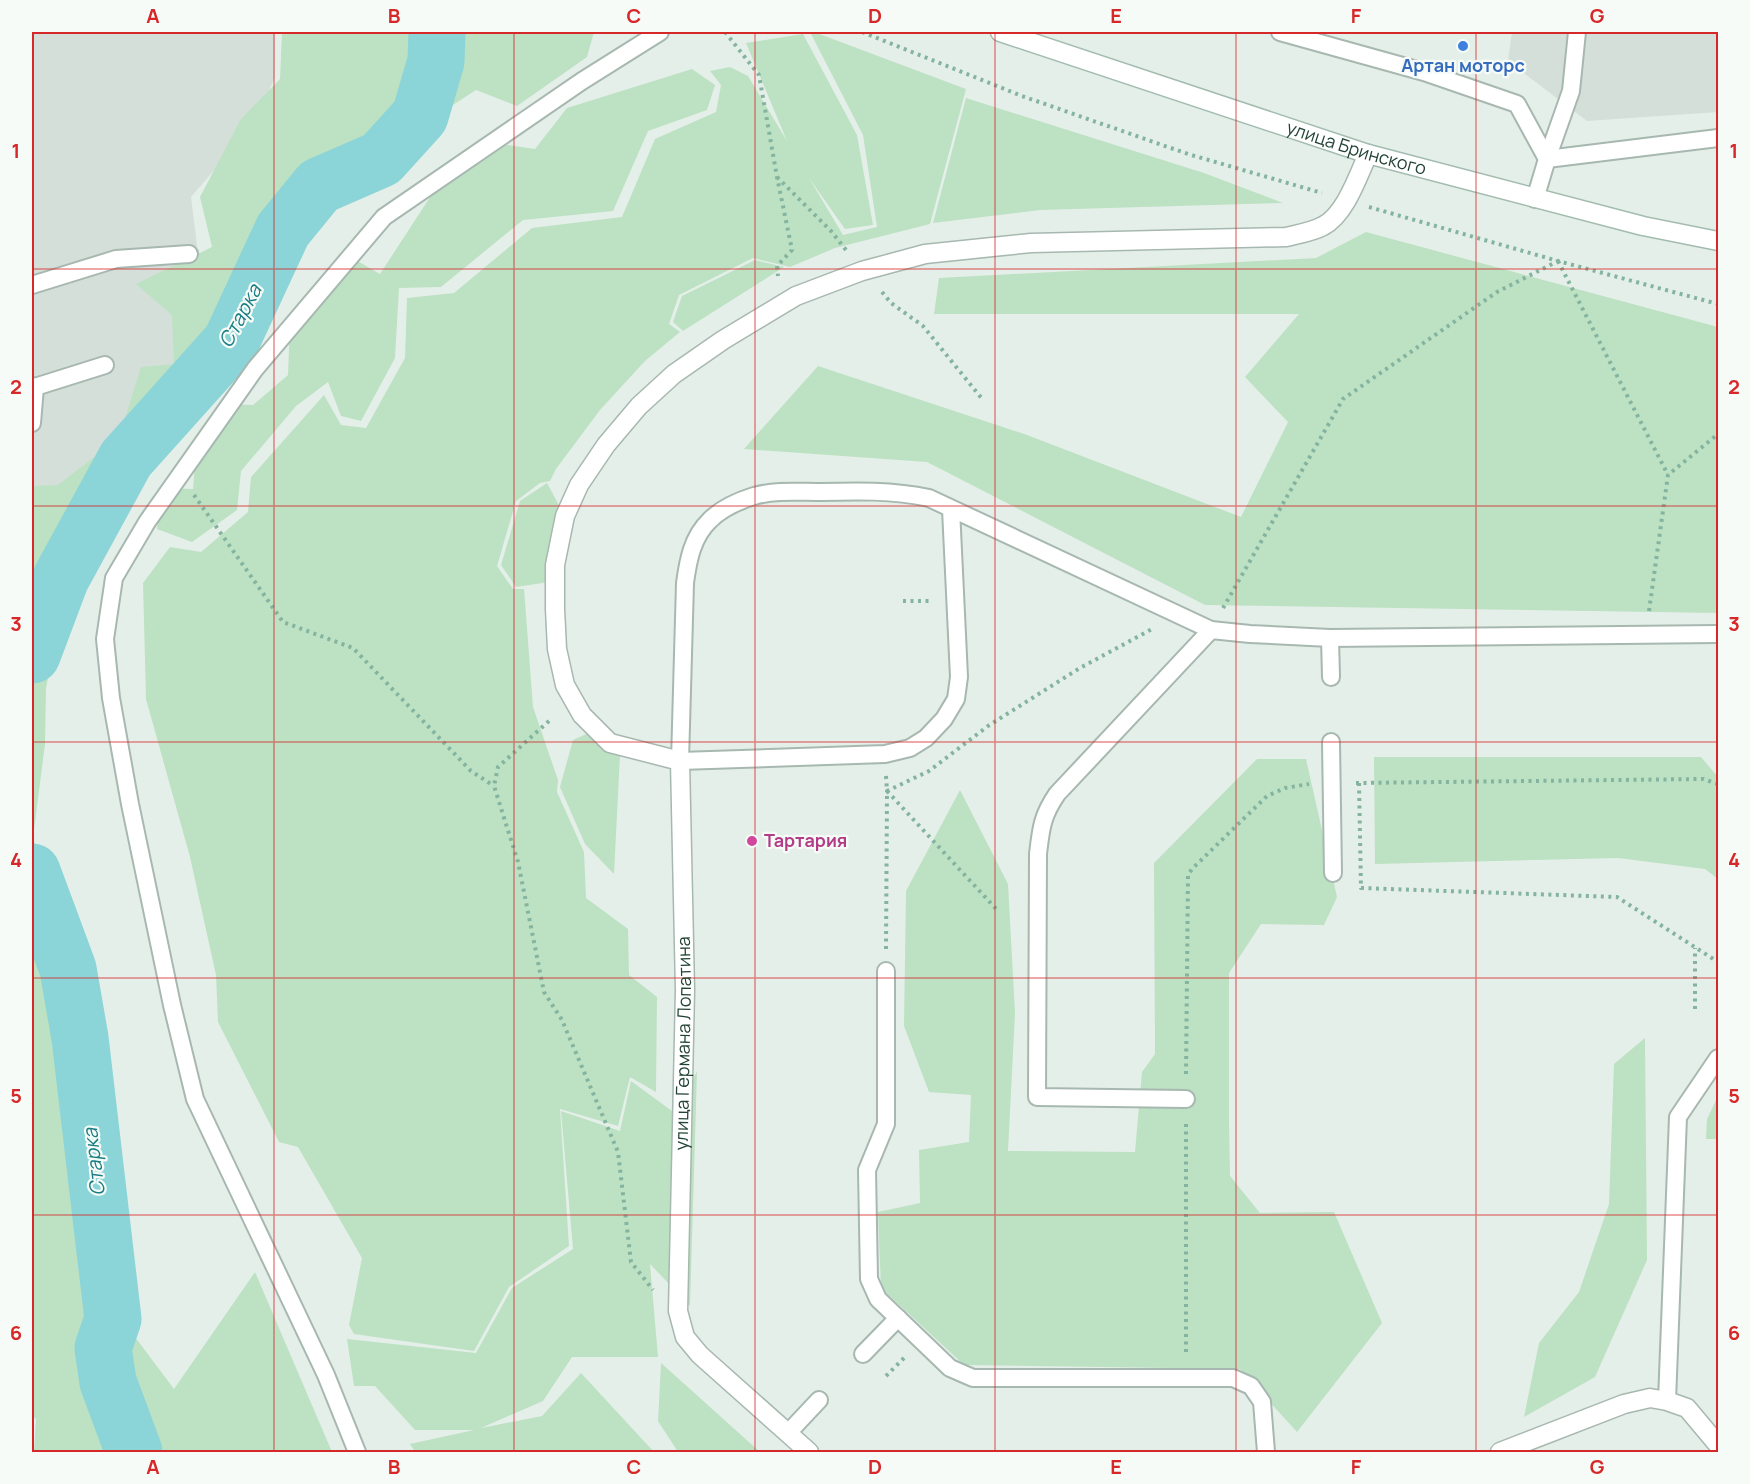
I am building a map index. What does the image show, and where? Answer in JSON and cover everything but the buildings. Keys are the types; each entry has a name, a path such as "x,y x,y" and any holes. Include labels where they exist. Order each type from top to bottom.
{"street":[{"name":"улица Бринского","path":"1000,32 1368,154 1643,226 1719,241"},
{"path":"680,761 610,743 582,715 565,685 557,649 555,566 565,516 579,485 606,445 639,406 674,374 723,340 796,296 862,271 926,254 1031,243 1286,237 1322,227 1333,220 1347,200 1368,154"},
{"name":"улица Германа Лопатина","path":"680,761 685,990 678,1311 685,1337 700,1355 809,1452"},
{"path":"1500,1452 1624,1404 1650,1398 1687,1408 1719,1445"}],"lane":[{"path":"357,1452 326,1375 195,1099 172,1005 130,804 111,698 105,639 114,578 147,522 255,369 384,217 582,81 660,32"},
{"path":"1280,32 1424,72 1517,104 1547,159"},
{"path":"1535,199 1571,91 1576,32"},
{"path":"1547,159 1719,138"},
{"path":"32,285 116,259 189,254"},
{"path":"32,423 33,386 105,365"},
{"path":"951,509 959,677 956,699 944,719 926,738 910,748 885,754 680,761 685,583 689,558 698,535 709,520 728,506 756,496 787,492 884,491 929,498 1211,630 1330,638 1719,634"},
{"path":"1186,1099 1037,1097 1038,854 1041,829 1047,809 1057,794 1211,630"},
{"path":"1330,638 1331,677"},
{"path":"1331,742 1333,873"},
{"path":"886,971 886,1124 867,1170 869,1279 878,1299 950,1368 973,1378 1233,1378 1251,1386 1262,1402 1266,1452"},
{"path":"1667,1401 1678,1118 1719,1058"},
{"path":"864,1354 898,1318"},
{"path":"788,1433 819,1400"}],"path":[{"path":"725,32 759,75 792,250 777,266 779,281"},
{"path":"862,32 1044,104 1188,154 1558,261 1719,304"},
{"path":"1558,261 1668,476 1646,636"},
{"path":"1211,630 1343,399 1497,292 1558,261"},
{"path":"1668,476 1719,434"},
{"path":"180,475 283,622 353,648 471,771 494,786"},
{"path":"903,601 936,601"},
{"path":"887,791 929,771 988,726 1080,668 1178,615"},
{"path":"549,721 498,766 494,786 519,862 544,992 562,1020 618,1152 630,1262 655,1292"},
{"path":"885,754 887,791 886,971"},
{"path":"1186,1378 1187,885 1188,875 1192,868 1267,796 1285,788 1307,784 1703,779 1719,784"},
{"path":"1359,783 1361,888 1617,897 1719,962"},
{"path":"887,791 999,912"},
{"path":"1695,947 1695,1009"}],"shaded area":[{"path":"32,32 275,32 275,77 254,124 191,197 207,328 32,592"},
{"path":"1512,32 1718,32 1718,112 1587,121 1508,61"}],"green space":[{"path":"282,32 594,32 587,57 517,106 476,90 430,120 302,242 212,352 161,402 93,545 57,633 46,688 45,744 33,838 102,1021 125,1276 135,1337 174,1389 255,1272 332,1452 34,1452 36,1419 32,1416 32,486 58,485 119,438 141,367 174,364 172,315 136,284 212,247 200,197 241,119 280,79"},
{"path":"810,32 966,89 930,224 835,248 790,267 753,258 679,295 669,324 680,332 645,361 600,410 556,469 550,481 540,483 516,501 497,566 513,589 524,589 533,707 558,780 557,792 584,852 586,898 628,929 629,975 657,997 656,1092 630,1077 618,1126 560,1109 569,1246 509,1287 474,1351 354,1334 349,1325 362,1258 298,1147 279,1142 218,1022 216,975 190,857 146,699 143,583 170,547 201,552 248,512 251,477 324,395 341,425 366,428 405,358 407,298 454,293 532,228 622,217 655,139 716,112 721,85 710,71 730,67 748,76 787,141 746,43 803,34 857,135 873,225 845,229 809,178 843,235 877,227 863,135"},
{"path":"692,69 715,85 707,110 648,131 613,211 523,220 441,287 399,288 395,358 361,421 341,416 328,382 296,406 241,471 237,510 192,542 157,529 161,488 193,489 197,439 226,404 253,405 288,375 290,323 354,259 380,274 451,165 501,144 535,149 567,108"},
{"path":"966,98 1204,173 1283,203 1040,210 933,223"},
{"path":"1366,232 1718,327 1718,613 1205,605 927,462 744,449 818,366 1027,435 1241,517 1288,422 1245,377 1299,314 934,314 939,278 1316,258"},
{"path":"755,260 784,267 683,331 673,322 682,296"},
{"path":"547,483 562,511 549,582 516,587 501,565 520,501"},
{"path":"602,727 620,755 614,874 585,844 560,787 573,740"},
{"path":"1374,757 1701,757 1718,777 1718,879 1705,869 1618,858 1375,864"},
{"path":"1257,759 1306,759 1337,897 1324,925 1261,924 1229,973 1230,1176 1260,1213 1334,1212 1382,1323 1297,1432 1240,1369 964,1365 881,1288 878,1212 920,1203 919,1150 969,1142 971,1095 929,1092 904,1026 906,891 960,790 1008,884 1015,1013 1008,1151 1135,1152 1142,1072 1155,1054 1154,863"},
{"path":"1645,1038 1647,1260 1595,1377 1524,1417 1539,1343 1579,1292 1609,1204 1614,1064"},
{"path":"697,1071 690,1306 650,1264 658,1357 572,1357 543,1401 481,1428 542,1416 581,1373 654,1452 415,1452 410,1444 474,1430 415,1430 375,1386 354,1386 347,1339 476,1353 512,1288 573,1249 561,1111 620,1131 631,1081 676,1114"},
{"path":"1718,1096 1718,1139 1706,1139 1707,1119"},
{"path":"661,1363 760,1452 678,1452 658,1421"}],"waterway":[{"name":"Старка","path":"32,655 61,578 126,459 231,342 283,230 319,186 381,159 420,116 436,61 437,32"},
{"name":"Старка","path":"32,872 68,969 80,1038 113,1319 103,1348 108,1382 134,1452"}],"place":[{"name":"Артан моторс","path":"1463,46"},
{"name":"Тартария","path":"752,841"}]}
